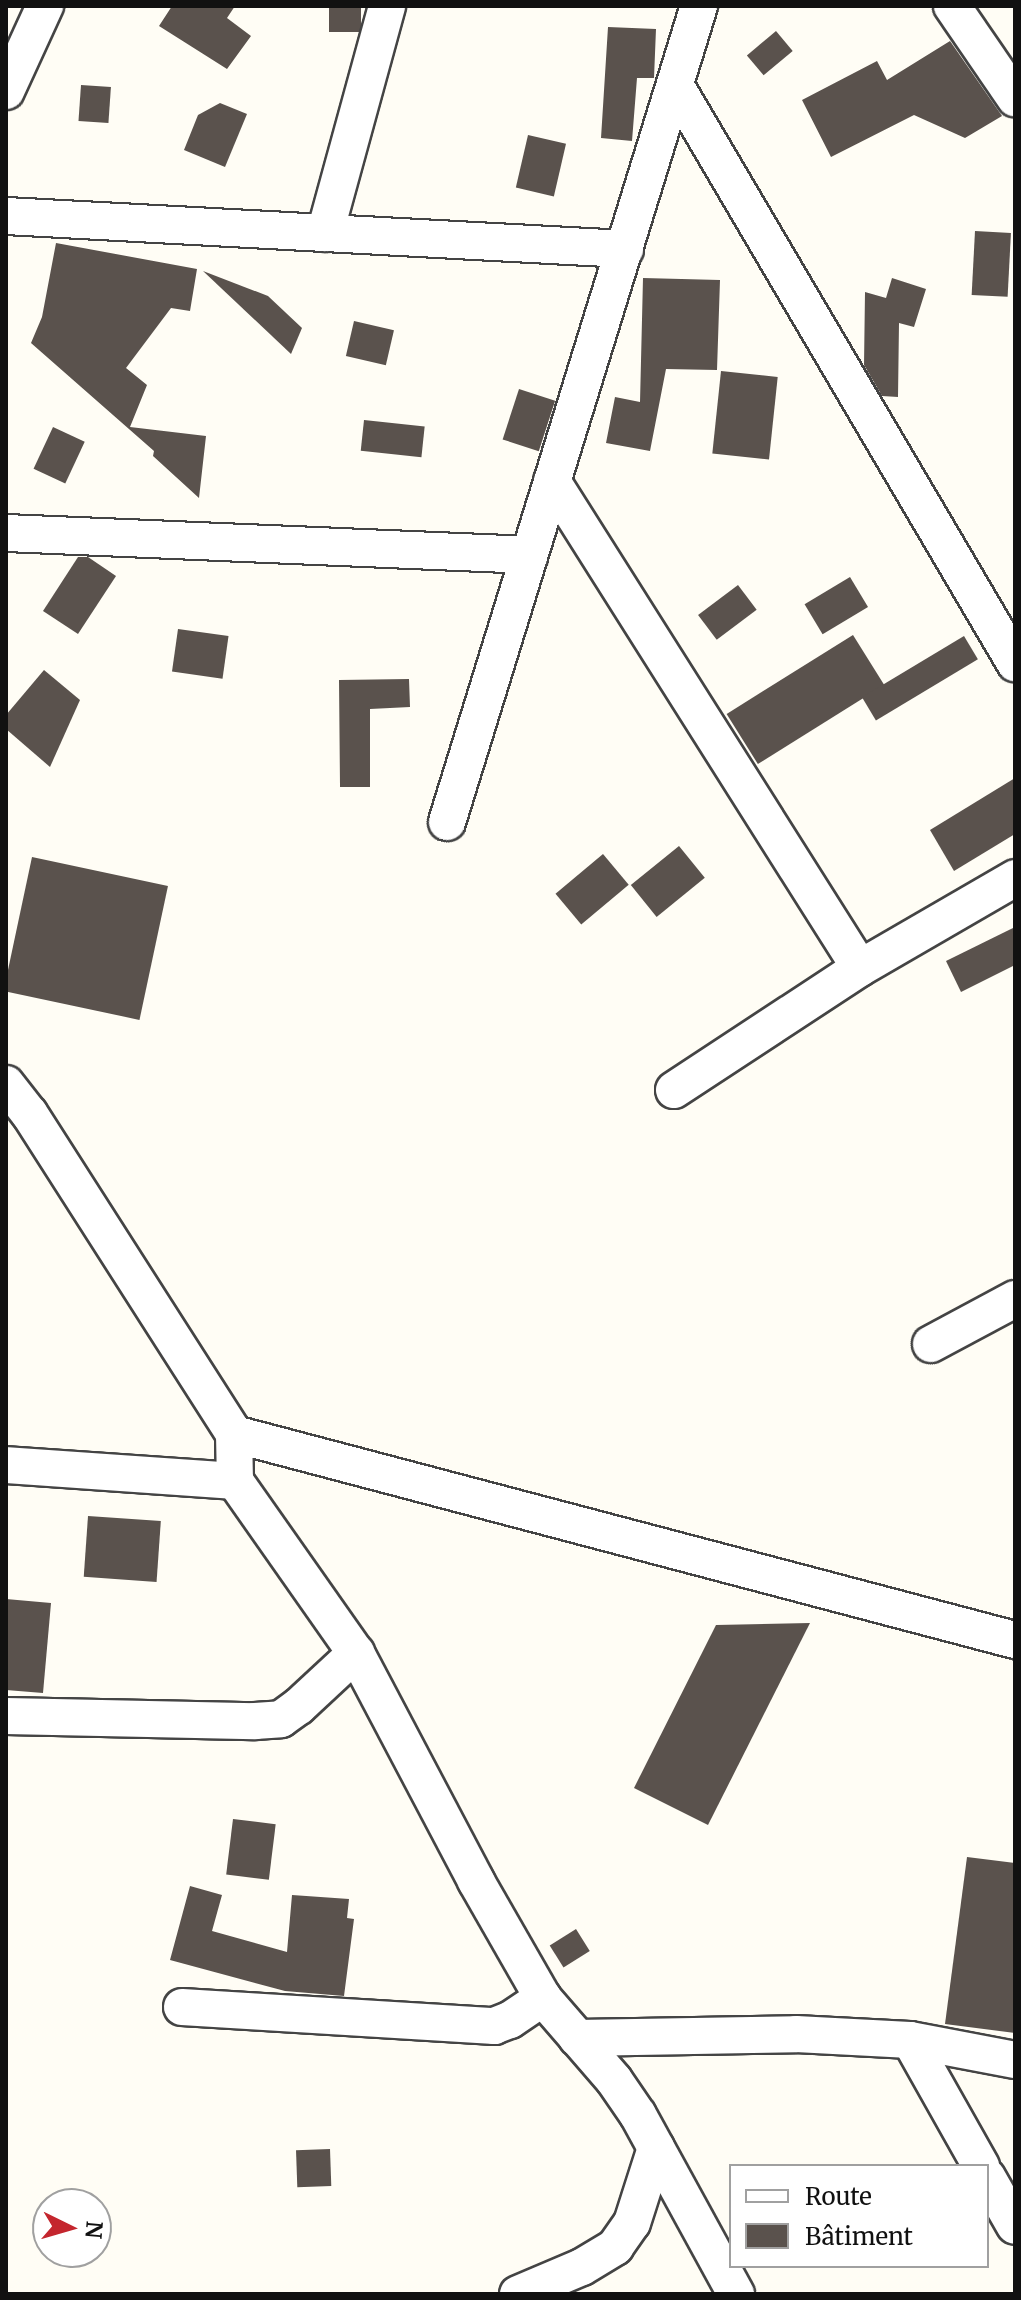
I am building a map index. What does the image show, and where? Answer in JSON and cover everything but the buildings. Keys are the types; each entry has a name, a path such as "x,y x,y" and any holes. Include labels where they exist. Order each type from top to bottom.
{"street":[{"path":"6,91 45,6"},
{"path":"325,233 387,6"},
{"path":"447,822 699,6"},
{"path":"952,6 1015,98"},
{"path":"675,85 1015,663"},
{"path":"6,216 625,249"},
{"path":"552,481 860,968"},
{"path":"6,533 530,555"},
{"path":"674,1090 860,968 1015,878"},
{"path":"6,1084 29,1113 234,1434 235,1481 356,1653 476,1881 543,1998 614,2080 656,2148 736,2294"},
{"path":"931,1344 1015,1299"},
{"path":"234,1434 1015,1640"},
{"path":"6,1465 235,1481"},
{"path":"6,1716 281,1719 356,1653"},
{"path":"182,2007 494,2026 510,2020 543,1998"},
{"path":"577,2038 796,2034 910,2040 1015,2060"},
{"path":"910,2040 980,2164"},
{"path":"518,2294 582,2267 615,2247 632,2223 656,2148"},
{"path":"989,2180 1015,2226"}]}
